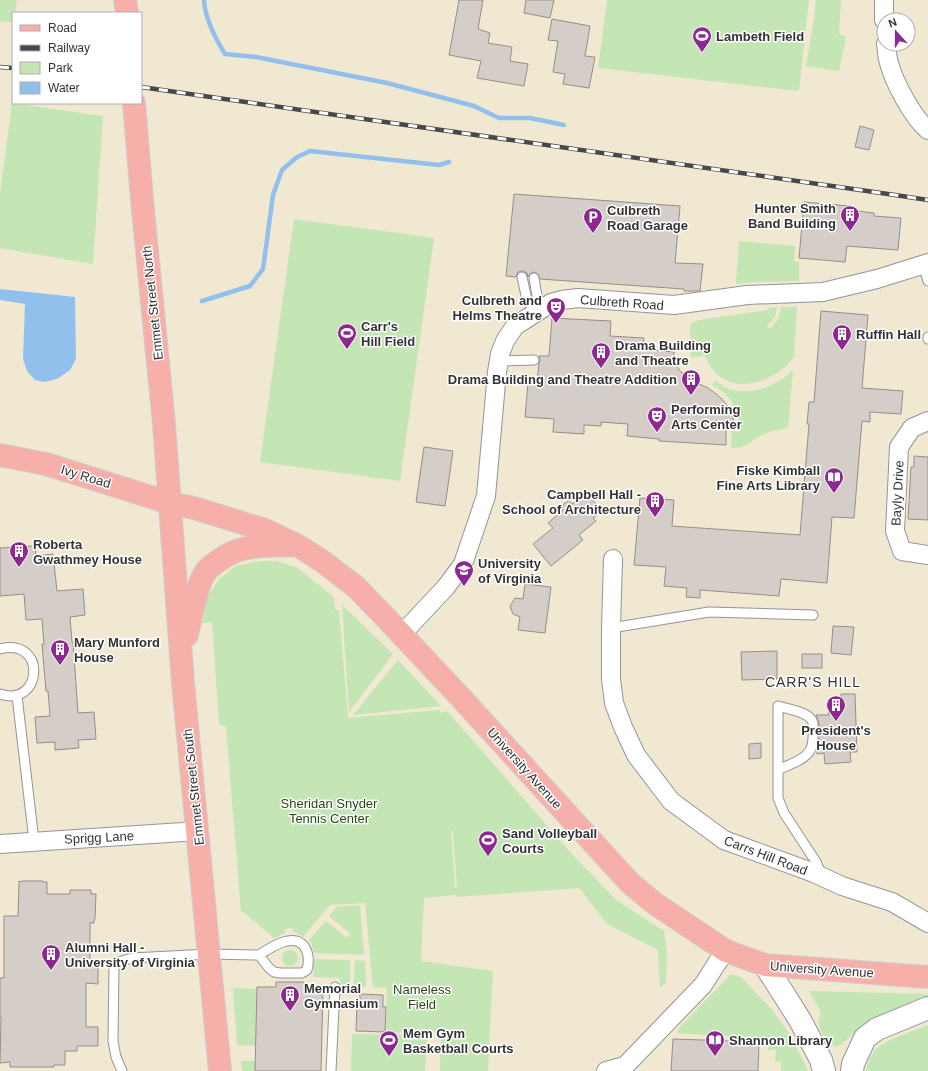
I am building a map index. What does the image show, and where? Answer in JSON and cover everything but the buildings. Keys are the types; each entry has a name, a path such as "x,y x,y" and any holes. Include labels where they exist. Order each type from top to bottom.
{"main road":[{"path":"126,0 126,12"},
{"name":"Emmet Street North","path":"134,104 170,503"},
{"name":"Ivy Road","path":"0,455 46,464 170,503"},
{"name":"University Avenue","path":"170,503 194,508 265,530 297,545 322,561 356,587 462,698 630,884 654,903 726,952 765,965 928,977"},
{"name":"Emmet Street South","path":"170,503 183,683 220,1071"},
{"path":"182,656 201,579 207,570 217,561 246,548 297,545"}],"street":[{"path":"884,0 884,12"},
{"path":"887,52 889,63 901,91 915,116 928,130"},
{"name":"Culbreth Road","path":"401,634 446,587 463,564 486,496 500,354 505,341 515,326 551,303 562,300 578,298 674,305 747,295 823,292 926,269"},
{"name":"Bayly Drive","path":"928,420 912,428 899,447 895,531 902,552 928,555"},
{"name":"Carrs Hill Road","path":"613,559 611,679 614,703 636,755 671,800 724,840 842,886 892,902 928,923"},
{"name":"Sprigg Lane","path":"0,844 198,830"},
{"path":"606,1071 625,1066 703,985 726,952"},
{"path":"765,965 800,1020 822,1066 831,1068 852,1068 865,1038 877,1029 928,1008"}],"lane":[{"path":"522,277 528,300 539,311"},
{"path":"534,278 539,311"},
{"path":"499,361 534,360"},
{"path":"611,628 709,612 813,616"},
{"path":"0,649 8,647 17,648 24,652 30,657 34,672 30,687 24,692 17,696 0,694"},
{"path":"17,696 34,841"},
{"path":"778,770 803,757 809,752 812,746 813,723 812,719 807,715 778,706 778,770 778,798 784,813 816,862 822,877"},
{"path":"122,1071 116,1057 112,1041 114,967 122,961 132,958 209,954 258,955 278,944 294,940 301,943 306,950 309,962 307,970 302,973 280,973 274,972 269,968 258,955"},
{"path":"331,1071 335,987"}],"shaded area":[{"name":"University of Virginia","path":"0,0 928,0 928,1071 0,1071"}],"green space":[{"path":"0,0 17,0 15,12 12,12 12,22 0,21"},
{"name":"Lambeth Field","path":"607,0 809,0 799,91 598,68"},
{"path":"816,0 841,0 839,34 846,37 839,71 806,66"},
{"path":"12,103 103,116 93,264 0,248 0,194"},
{"name":"Carr's Hill Field","path":"294,219 434,238 400,481 260,462"},
{"path":"739,241 795,246 794,261 799,262 799,281 736,284"},
{"path":"777,307 775,317 767,326 770,329 779,318 781,307 797,307 794,357 776,373 763,380 753,383 733,383 716,373 705,355 691,358 690,326 694,322"},
{"path":"793,370 788,428 769,432 746,445 731,448 732,431 739,432 736,410 729,398 712,385 716,381 725,387 735,390 756,390 776,383"},
{"path":"260,561 276,561 296,567 334,597 335,610 339,610 348,718 440,710 440,713 447,711 572,854 616,900 664,931 667,953 666,982 660,988 658,950 607,924 579,888 424,898 421,961 493,971 488,1071 440,1071 441,1031 386,1033 387,988 373,987 365,903 330,905 303,937 293,932 293,928 285,929 285,933 274,938 244,912 241,912 226,727 219,723 212,622 202,623 207,597 219,579 236,566","holes":["451,830 453,832 457,888 455,888"]},
{"path":"342,605 393,654 349,712"},
{"path":"398,660 441,706 353,715"},
{"path":"360,905 364,955 314,953 309,940 326,921 347,938 351,934 329,916 336,907"},
{"path":"287,950 293,950 298,955 296,964 293,966 287,966 282,961 282,955"},
{"path":"313,959 350,960 350,986 340,985 340,978 314,977"},
{"path":"355,960 365,961 366,987 354,986"},
{"path":"730,975 736,975 742,978 774,1012 790,1035 808,1071 781,1071 781,1062 775,1062 776,1050 768,1050 769,1039 677,1033 679,1028"},
{"path":"233,988 257,989 256,1046 237,1045"},
{"path":"809,991 928,994 928,998 874,1019 863,1025 843,1043 836,1047 828,1041 821,1032 819,1018 821,1012"},
{"path":"928,1025 928,1071 865,1071 876,1049 881,1045"},
{"name":"Mem Gym Basketball Courts","path":"352,1034 427,1035 425,1071 351,1071"},
{"path":"241,1061 255,1061 255,1071 242,1071"}],"water":[{"path":"0,289 75,297 76,359 70,370 57,379 45,382 35,380 27,371 23,359 25,304 0,300"}],"waterway":[{"path":"204,0 206,14 211,28 225,54 256,57 387,83 474,106 499,118 530,118 564,125"},
{"path":"202,301 250,286 263,269 273,195 282,170 297,157 310,151 439,165 449,162"}],"railway":[{"path":"0,67 12,68"},
{"path":"142,87 928,200"}],"place":[{"name":"Lambeth Field","path":"702,53"},
{"name":"Hunter Smith Band Building","path":"850,232"},
{"name":"Culbreth Road Garage","path":"593,234"},
{"name":"Culbreth and Helms Theatre","path":"556,324"},
{"name":"Carr's Hill Field","path":"347,350"},
{"name":"Ruffin Hall","path":"842,351"},
{"name":"Drama Building and Theatre","path":"601,369"},
{"name":"Drama Building and Theatre Addition","path":"691,396"},
{"name":"Performing Arts Center","path":"657,433"},
{"name":"Fiske Kimball Fine Arts Library","path":"834,494"},
{"name":"Campbell Hall - School of Architecture","path":"655,518"},
{"name":"Roberta Gwathmey House","path":"19,568"},
{"name":"University of Virginia","path":"464,587"},
{"name":"Mary Munford House","path":"60,666"},
{"name":"President's House","path":"836,722"},
{"name":"Sand Volleyball Courts","path":"488,857"},
{"name":"Alumni Hall - University of Virginia","path":"51,971"},
{"name":"Memorial Gymnasium","path":"290,1012"},
{"name":"Mem Gym Basketball Courts","path":"389,1057"},
{"name":"Shannon Library","path":"715,1057"}],"district":[{"name":"CARR'S HILL","path":"813,682"}],"park label":[{"name":"Sheridan Snyder Tennis Center","path":"329,810"},
{"name":"Nameless Field","path":"422,996"}]}
